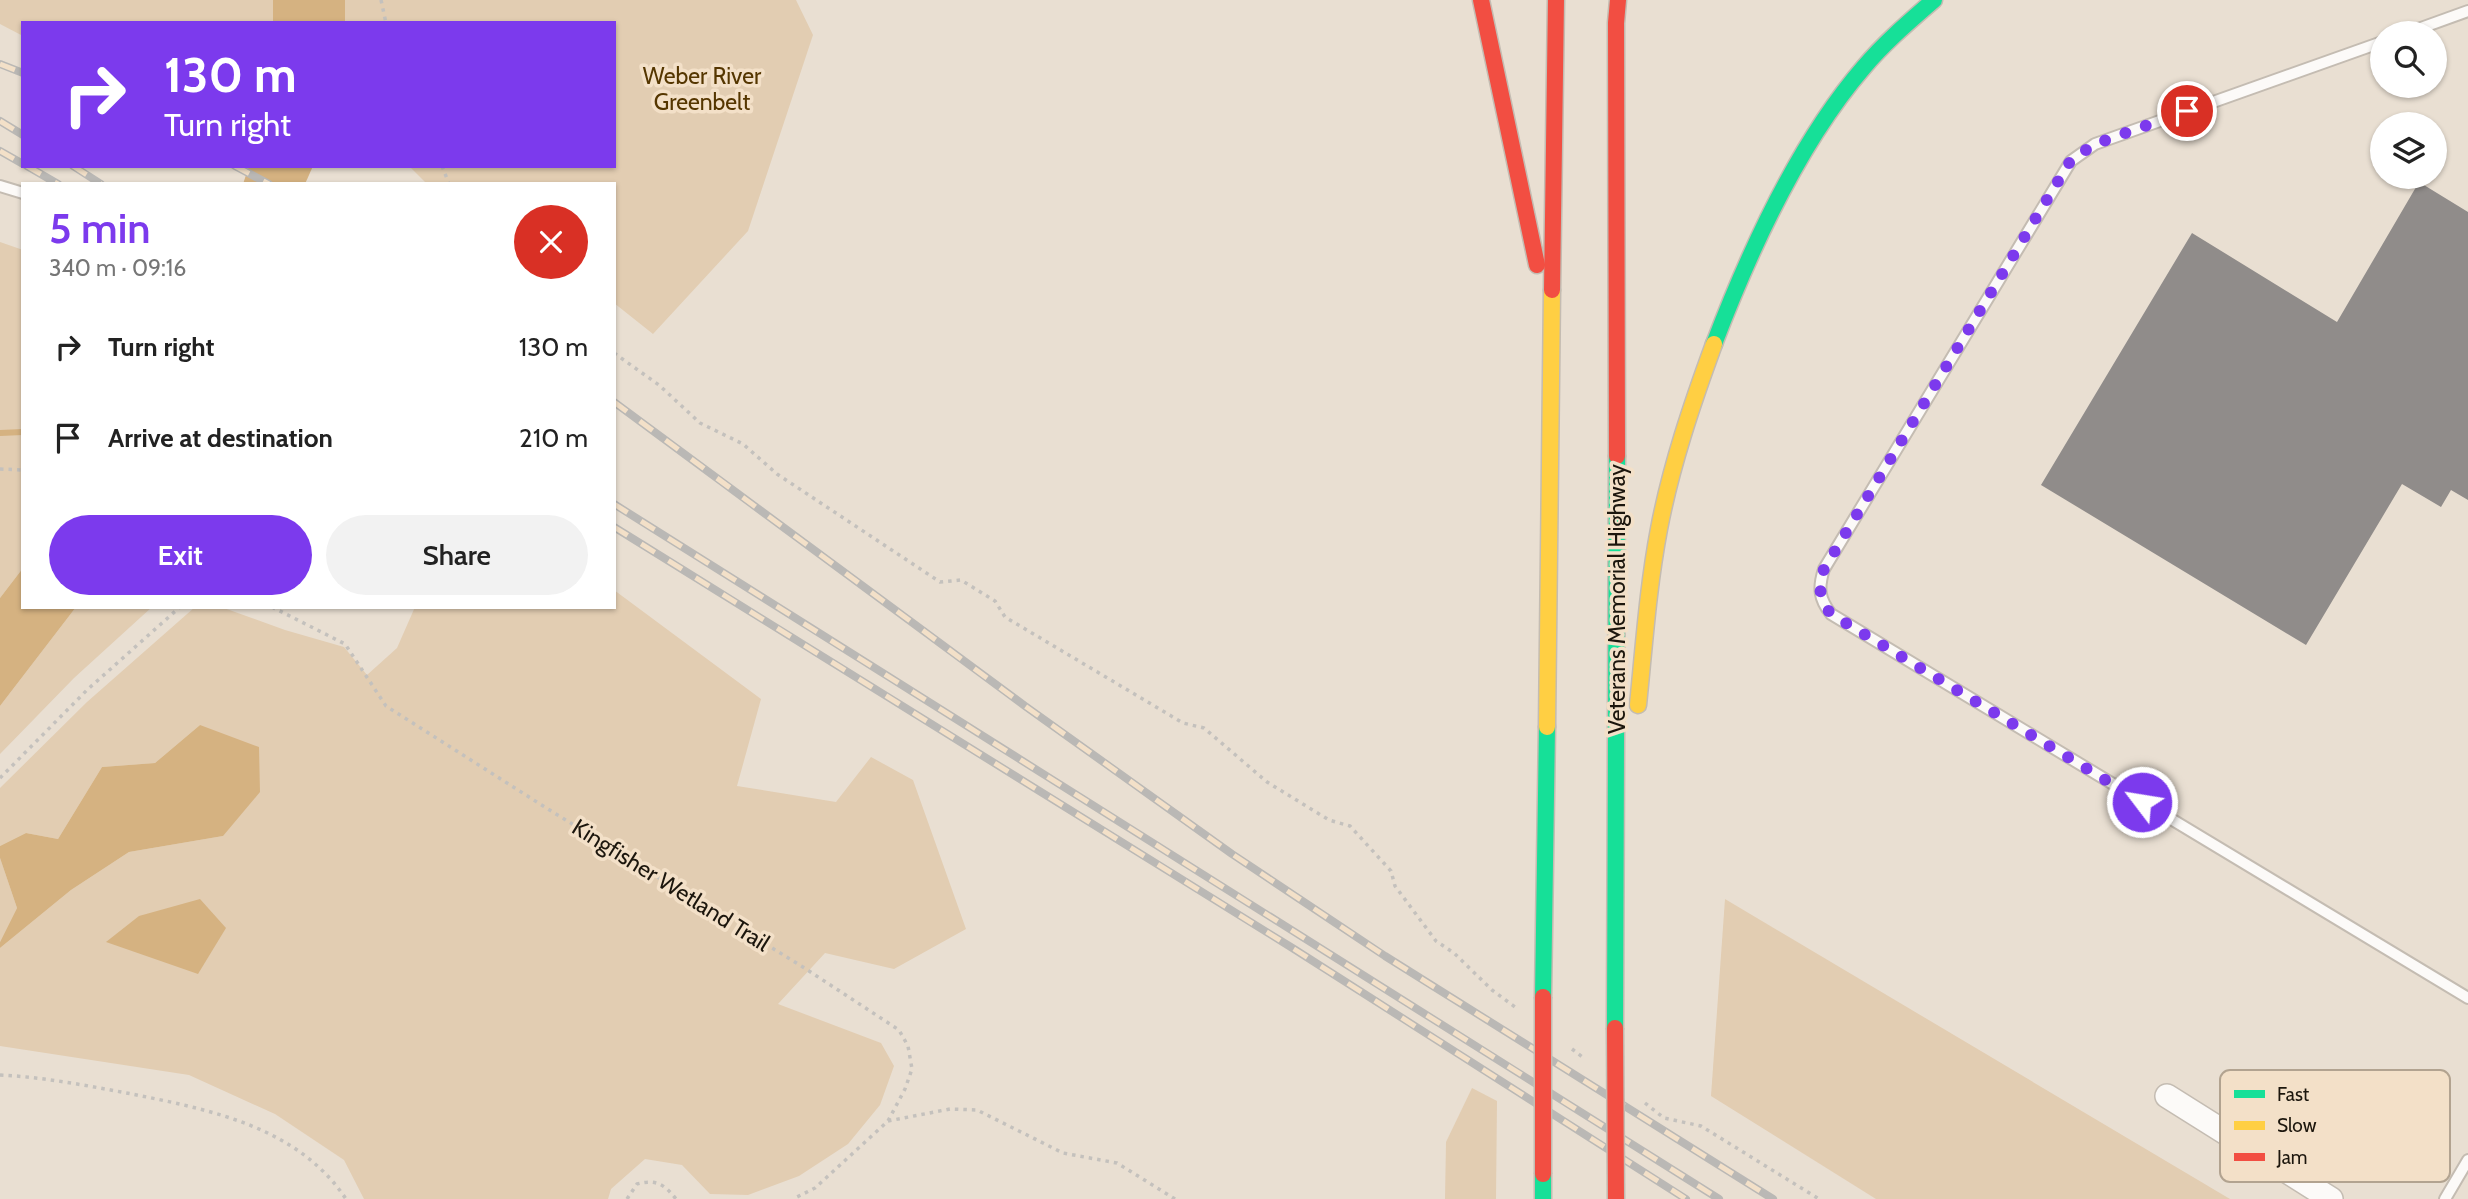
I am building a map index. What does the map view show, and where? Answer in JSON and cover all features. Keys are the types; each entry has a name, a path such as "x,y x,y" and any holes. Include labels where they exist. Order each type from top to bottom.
{"highway":[{"path":"1481,0 1553,341"},
{"path":"1543,1199 1543,996 1556,0"},
{"name":"Veterans Memorial Highway","path":"1616,1199 1618,0"},
{"path":"1636,718 1657,540 1698,385 1729,303 1765,226 1822,127 1860,72 1934,0"},
{"path":"1617,881 1631,758"}],"street":[{"path":"2168,1096 2220,1129"},
{"path":"2304,1182 2331,1199"}],"lane":[{"path":"2440,21 2468,11"},
{"path":"2370,46 2095,144 2071,160 1824,569 1819,592 1822,603 1831,614 2468,998"},
{"path":"0,186 21,192"},
{"path":"2445,1199 2468,1160"}],"path":[{"path":"381,0 386,21"},
{"path":"616,354 659,385 700,423 743,444 777,474 940,582 961,580 995,601 1005,617 1183,723 1204,728 1267,782 1329,820 1350,826 1391,871 1395,886 1436,941 1454,953 1492,990 1525,1014"},
{"path":"0,469 21,470"},
{"path":"0,778 87,690 178,609"},
{"name":"Kingfisher Wetland Trail","path":"276,609 345,644 386,706 899,1030 908,1046 912,1069 888,1121 815,1188 793,1199"},
{"path":"1568,1046 1589,1062"},
{"path":"0,1075 101,1088 238,1119 297,1150 336,1184 346,1199"},
{"path":"1643,1102 1664,1118 1701,1126 1819,1199"},
{"path":"888,1121 950,1109 977,1110 1063,1153 1118,1163 1175,1199"},
{"path":"627,1199 637,1184 650,1181 662,1185 676,1199"}],"green space":[{"path":"0,0 273,0 273,21 21,21 21,35 0,24"},
{"name":"Weber River Greenbelt","path":"345,0 796,0 813,35 748,231 653,334 616,305 616,182 425,182 411,168 616,168 616,21 345,21"},
{"path":"0,242 21,249 21,571 0,598"},
{"path":"616,591 761,699 737,786 836,802 871,757 913,780 966,929 894,969 825,953 778,1004 881,1043 894,1066 880,1105 848,1144 799,1176 748,1195 710,1194 682,1165 645,1159 611,1189 608,1199 364,1199 344,1160 275,1114 189,1075 0,1046 0,948 71,890 129,852 223,836 200,725 155,763 102,767 58,839 26,833 0,846 0,788 87,702 193,609 227,609 344,647 367,675 397,648 414,609 616,609"},
{"path":"74,609 150,609 74,678 0,754 0,706"},
{"path":"0,858 17,908 0,942"},
{"path":"1725,899 2230,1199 1876,1199 1711,1096"},
{"path":"1472,1088 1497,1101 1496,1199 1445,1199 1446,1142"}],"shaded area":[{"path":"273,0 345,0 345,21 273,21"},
{"path":"248,168 312,168 306,182 244,182"},
{"path":"21,571 21,609 74,609 0,706 0,598"},
{"path":"200,725 259,747 260,792 223,836 129,852 71,890 0,948 0,942 17,908 0,858 0,846 26,833 58,839 102,767 155,763"},
{"path":"200,899 226,928 198,974 106,942 139,916"}],"building":[{"path":"2415,189 2430,189 2468,212 2468,500 2451,490 2441,507 2402,484 2306,645 2041,485 2192,233 2337,322"}],"waterway":[{"path":"0,433 21,432"}],"railway":[{"path":"0,64 21,72"},
{"path":"0,121 21,134"},
{"path":"0,151 21,163"},
{"path":"30,168 55,182"},
{"path":"76,168 98,182"},
{"path":"239,168 265,182"},
{"path":"616,403 1025,706 1232,854 1385,956 1773,1199"},
{"path":"616,505 1719,1199"},
{"path":"616,528 1294,949 1686,1199"}],"traffic: fast":[{"path":"1714,344 1760,235 1818,129 1872,58 1934,0"},
{"path":"1615,1028 1617,456"},
{"path":"1543,997 1547,727"},
{"path":"1543,1174 1543,1199"}],"traffic: slow":[{"path":"1547,727 1552,290"},
{"path":"1638,705 1652,573 1664,505 1683,435 1714,344"}],"traffic: jam":[{"path":"1481,0 1537,265"},
{"path":"1552,290 1556,0"},
{"path":"1617,456 1618,0"},
{"path":"1543,997 1543,1174"},
{"path":"1615,1028 1616,1199"}],"route":[{"path":"2142,802 1831,614 1822,603 1819,592 1824,569 2071,160 2095,144 2187,111"}]}
